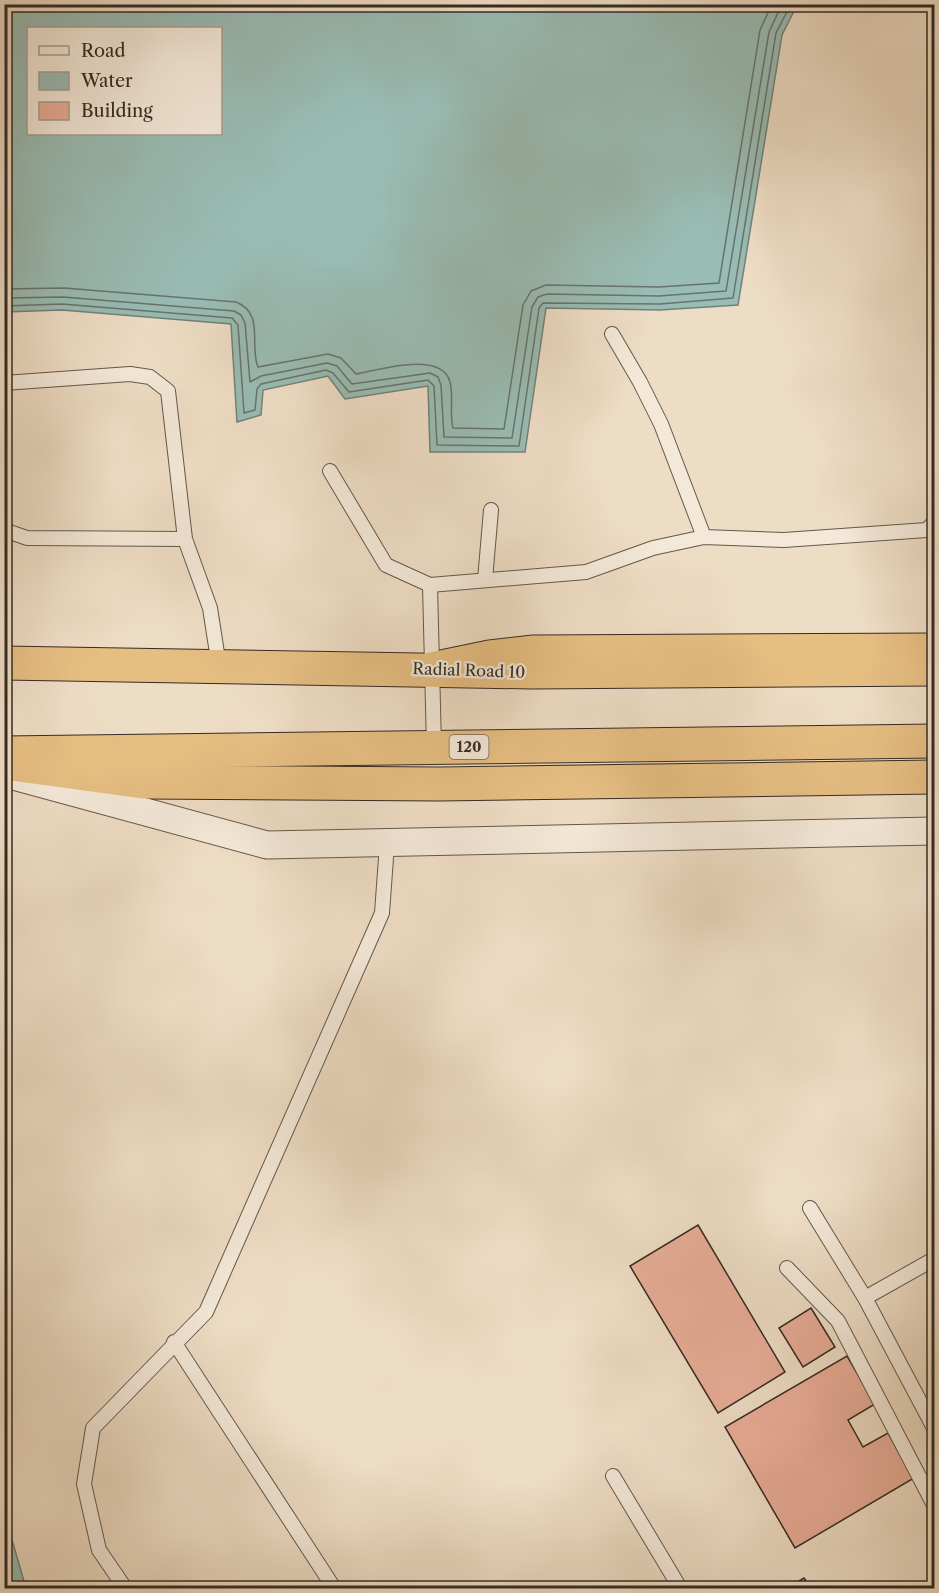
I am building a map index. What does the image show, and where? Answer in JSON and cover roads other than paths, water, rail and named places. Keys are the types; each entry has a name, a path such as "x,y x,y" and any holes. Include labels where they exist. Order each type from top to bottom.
{"highway":[{"path":"432,669 490,657 534,652 934,650"},
{"name":"Radial Road 10","path":"4,663 532,672 934,669"},
{"name":"120","path":"4,753 934,741"},
{"path":"4,763 143,782 440,784 934,777"}],"street":[{"path":"4,773 267,845 934,831"}],"lane":[{"path":"612,334 661,424 704,537"},
{"path":"4,383 130,374 150,377 168,390 185,539 210,608 219,666"},
{"path":"330,471 386,565 430,585 586,572 653,548 704,537 784,540 932,528"},
{"path":"485,580 492,510"},
{"path":"4,530 27,538 185,539"},
{"path":"430,585 434,747"},
{"path":"124,1588 99,1550 84,1484 93,1428 174,1342 206,1312 382,913 387,844"},
{"path":"810,1208 865,1298 934,1428"},
{"path":"865,1298 934,1259"},
{"path":"787,1268 838,1321 934,1505"},
{"path":"174,1342 334,1588"},
{"path":"613,1476 680,1588"}],"water":[{"path":"5,4 797,5 782,35 738,305 660,310 546,308 525,452 430,452 428,386 345,399 328,376 263,390 261,415 237,422 231,324 62,310 5,312"},
{"path":"5,1516 26,1588 5,1588"}]}
